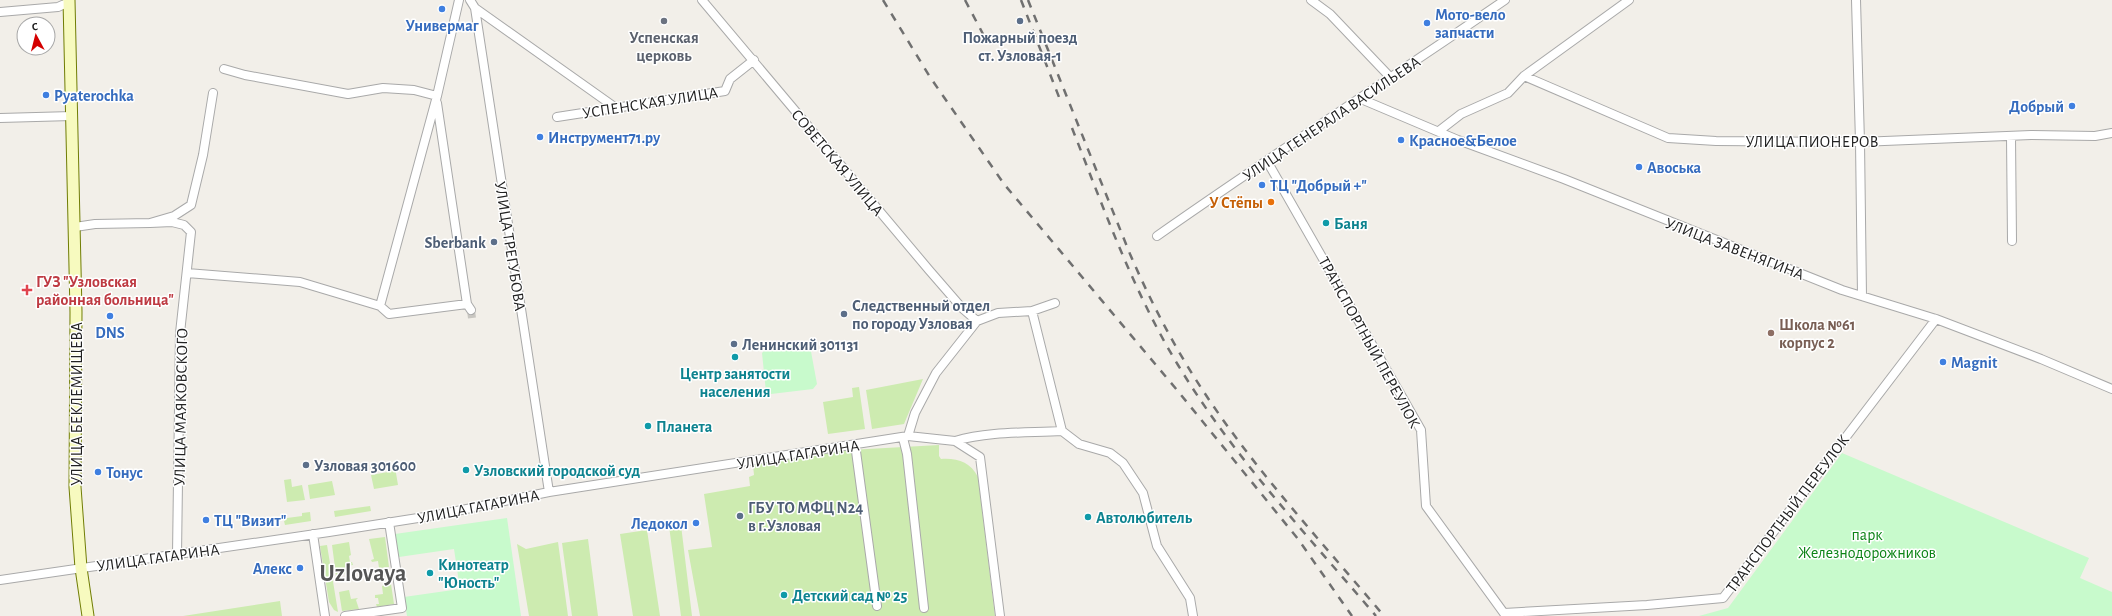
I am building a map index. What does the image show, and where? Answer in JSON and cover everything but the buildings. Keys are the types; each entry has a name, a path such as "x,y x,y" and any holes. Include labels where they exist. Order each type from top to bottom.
{"main road":[{"name":"УЛИЦА БЕКЛЕМИЩЕВА","path":"69,1 76,312 74,487 81,568 88,616"}],"street":[{"path":"380,306 437,98 459,0"},
{"name":"УЛИЦА ТРЕГУБОВА","path":"470,0 474,8 549,492"},
{"name":"СОВЕТСКАЯ УЛИЦА","path":"702,0 754,60 813,133 938,281 977,321"},
{"path":"1311,0 1330,14 1391,78"},
{"name":"УЛИЦА ГЕНЕРАЛА ВАСИЛЬЕВА","path":"1157,236 1505,0"},
{"path":"1439,131 1461,114 1508,94 1524,76 1629,0"},
{"path":"1856,0 1862,296"},
{"path":"0,12 58,7 69,1"},
{"path":"474,8 616,108"},
{"name":"УСПЕНСКАЯ УЛИЦА","path":"557,117 725,91 730,79 754,60"},
{"path":"224,69 348,94 383,88 414,90 437,98"},
{"name":"УЛИЦА ПИОНЕРОВ","path":"1524,76 1668,138 1716,141 1860,142 2031,135 2095,136 2112,133"},
{"name":"УЛИЦА МАЯКОВСКОГО","path":"150,223 174,216 191,205 203,155 213,93"},
{"path":"187,273 213,276 254,277 300,282 380,306 389,314 469,307 437,98"},
{"name":"УЛИЦА ЗАВЕНЯГИНА","path":"1361,99 1439,131 1862,296 1893,304 1936,319 2041,359 2112,390"},
{"path":"0,118 72,116"},
{"path":"2011,137 2012,241"},
{"name":"ТРАНСПОРТНЫЙ ПЕРЕУЛОК","path":"1267,161 1421,430 1426,506 1505,614 1590,609 1723,598 1936,319"},
{"name":"УЛИЦА МАЯКОВСКОГО","path":"75,227 95,224 150,223 184,225 191,232 180,333 177,554"},
{"path":"924,608 905,437 936,373 977,321 998,312 1032,311 1055,303"},
{"path":"1032,311 1062,431 1079,444 1110,453 1123,463 1143,493 1157,546 1190,598 1193,616"},
{"path":"955,441 970,437 989,435 1062,431"},
{"name":"УЛИЦА ГАГАРИНА","path":"0,580 389,522 549,492 855,444 905,437 955,441"},
{"path":"955,441 980,457 1000,616"},
{"path":"855,444 877,606"},
{"path":"345,616 402,608 389,522"},
{"path":"313,534 325,616"},
{"path":"1584,616 1590,609"}],"green space":[{"path":"805,343 810,346 817,384 813,389 771,394 766,392 762,353 766,349"},
{"path":"923,379 904,424 872,429 866,390"},
{"path":"859,387 865,429 828,434 823,402 853,397 852,388"},
{"path":"939,445 939,456 941,459 953,459 963,462 975,472 978,477 995,616 700,616 688,550 712,547 704,494 750,486 749,477 754,475 753,465 850,450"},
{"name":"парк Железнодорожников","path":"1842,453 2089,558 2080,578 2112,592 2112,616 1699,616 1728,608"},
{"path":"395,467 398,485 374,489 371,475 388,472 387,468"},
{"path":"291,479 292,487 302,485 305,500 287,502 284,480"},
{"path":"332,481 335,495 310,499 308,485"},
{"path":"370,506 371,511 335,517 334,511"},
{"path":"310,512 311,521 285,525 284,521 287,518 302,516 302,513"},
{"path":"507,518 521,616 407,616 404,597 460,589 454,549 399,557 395,534"},
{"path":"681,525 692,616 681,616 669,526"},
{"path":"647,530 660,616 633,616 620,534"},
{"path":"385,537 389,567 379,568 378,561 372,562 371,560 374,559 369,539"},
{"path":"588,539 598,616 572,616 562,543"},
{"path":"349,542 351,555 349,556 350,562 352,562 353,565 346,566 347,573 336,575 332,545"},
{"path":"558,542 568,616 529,616 517,544 526,549"},
{"path":"327,545 338,612 334,610 329,602 320,546"},
{"path":"391,584 394,604 377,607 376,604 379,604 378,598 375,598 375,595 383,594 382,586"},
{"path":"349,590 351,599 358,598 356,600 359,609 342,611 339,592"},
{"path":"280,601 282,616 183,616"}],"tunnel":[{"path":"471,310 472,318"}],"railway":[{"path":"883,0 930,77 1004,184 1177,390 1298,539 1352,616"},
{"path":"965,0 983,34"},
{"path":"1021,0 1059,97"},
{"path":"1028,0 1130,254 1142,282 1177,349 1207,396 1254,461 1279,493 1384,616"},
{"path":"1072,128 1133,279 1162,337 1199,399 1222,431 1272,494 1376,616"}],"place":[{"name":"Универмаг","path":"442,9"},
{"name":"Успенская церковь","path":"664,21"},
{"name":"Пожарный поезд ст. Узловая-1","path":"1020,21"},
{"name":"Мото-вело запчасти","path":"1427,23"},
{"name":"Pyaterochka","path":"46,95"},
{"name":"Добрый","path":"2072,106"},
{"name":"Инструмент71.ру","path":"540,137"},
{"name":"Красное&Белое","path":"1401,140"},
{"name":"Авоська","path":"1639,167"},
{"name":"ТЦ \"Добрый +\"","path":"1262,185"},
{"name":"У Стёпы","path":"1271,202"},
{"name":"Баня","path":"1326,223"},
{"name":"Sberbank","path":"494,242"},
{"name":"ГУЗ \"Узловская районная больница\"","path":"27,290"},
{"name":"Следственный отдел по городу Узловая","path":"844,314"},
{"name":"DNS","path":"110,316"},
{"name":"Школа №61 корпус 2","path":"1771,333"},
{"name":"Ленинский 301131","path":"734,344"},
{"name":"Центр занятости населения","path":"735,357"},
{"name":"Magnit","path":"1943,362"},
{"name":"Планета","path":"648,426"},
{"name":"Узловая 301600","path":"306,465"},
{"name":"Узловский городской суд","path":"466,470"},
{"name":"Тонус","path":"98,472"},
{"name":"ГБУ ТО МФЦ N24 в г.Узловая","path":"740,516"},
{"name":"Автолюбитель","path":"1088,517"},
{"name":"ТЦ \"Визит\"","path":"206,520"},
{"name":"Ледокол","path":"696,523"},
{"name":"Алекс","path":"300,568"},
{"name":"Кинотеатр \"Юность\"","path":"430,573"},
{"name":"Детский сад № 25","path":"784,595"}],"district":[{"name":"Uzlovaya","path":"363,573"}]}
